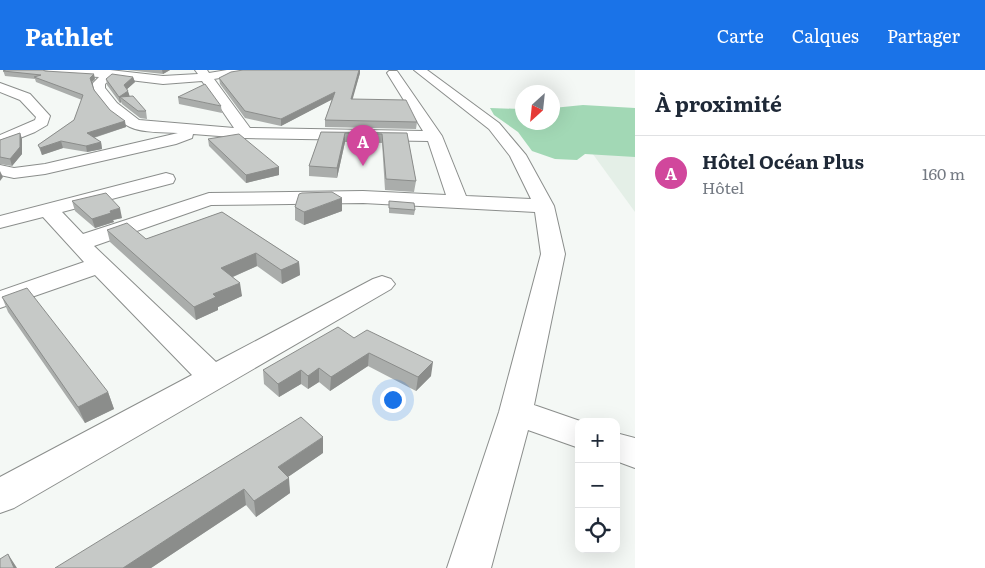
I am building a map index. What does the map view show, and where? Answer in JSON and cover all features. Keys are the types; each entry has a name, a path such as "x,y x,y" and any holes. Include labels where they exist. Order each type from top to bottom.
{"street":[{"path":"48,70 163,80 248,70"},
{"path":"420,70 494,126 518,155 544,206 552,254 516,412 469,568"},
{"path":"393,73 434,136 458,201"},
{"path":"110,74 99,83 99,88 112,106 130,121 149,126 245,133 434,136"},
{"path":"203,74 245,133"},
{"path":"0,88 25,97 40,112 42,122 0,141"},
{"path":"0,126 30,129"},
{"path":"0,170 21,173 45,169 170,141 200,130"},
{"path":"0,222 166,179"},
{"path":"79,243 209,199 309,197 458,201 544,206"},
{"path":"48,210 99,265 213,377"},
{"path":"0,275 8,297 99,265"},
{"path":"0,496 382,284"},
{"path":"516,412 575,433"},
{"path":"620,448 635,453"}],"shaded area":[{"path":"587,146 635,146 635,212"}],"green space":[{"path":"583,105 635,108 635,157 585,154 577,160 555,159 532,151 515,130 560,130 560,107"},
{"path":"490,108 515,109 515,130 494,115"}],"building":[{"path":"43,70 94,74 90,78 94,90 110,110 125,121 87,133 101,142 86,146 61,141 40,148 38,145 74,120 83,95 34,77 41,75 3,71"},
{"path":"243,70 359,70 351,99 406,100 417,122 325,120 335,92 281,119 245,111 219,78 231,72"},
{"path":"112,74 133,77 124,85 128,91 119,97 106,79"},
{"path":"205,84 221,106 178,97"},
{"path":"133,96 146,111 138,111 120,97"},
{"path":"321,132 407,133 416,181 386,179 382,134 345,133 337,168 309,166"},
{"path":"20,133 20,147 10,159 0,157 0,140"},
{"path":"239,134 279,167 246,175 208,139"},
{"path":"332,192 342,198 304,212 295,207 299,194"},
{"path":"106,193 120,208 92,219 72,201"},
{"path":"389,201 414,203 415,210 389,208"},
{"path":"222,212 299,262 281,270 256,253 221,268 240,283 213,294 216,297 194,307 107,230 127,223 146,239"},
{"path":"27,288 108,392 78,407 2,297"},
{"path":"338,327 354,338 367,330 433,362 418,377 369,353 331,377 319,368 308,376 301,370 278,384 263,370"},
{"path":"301,417 323,437 278,467 289,478 254,501 244,489 123,568 55,568"},
{"path":"8,554 14,568 0,568 0,559"}],"place":[{"name":"Hôtel Océan Plus","path":"363,166"}]}
